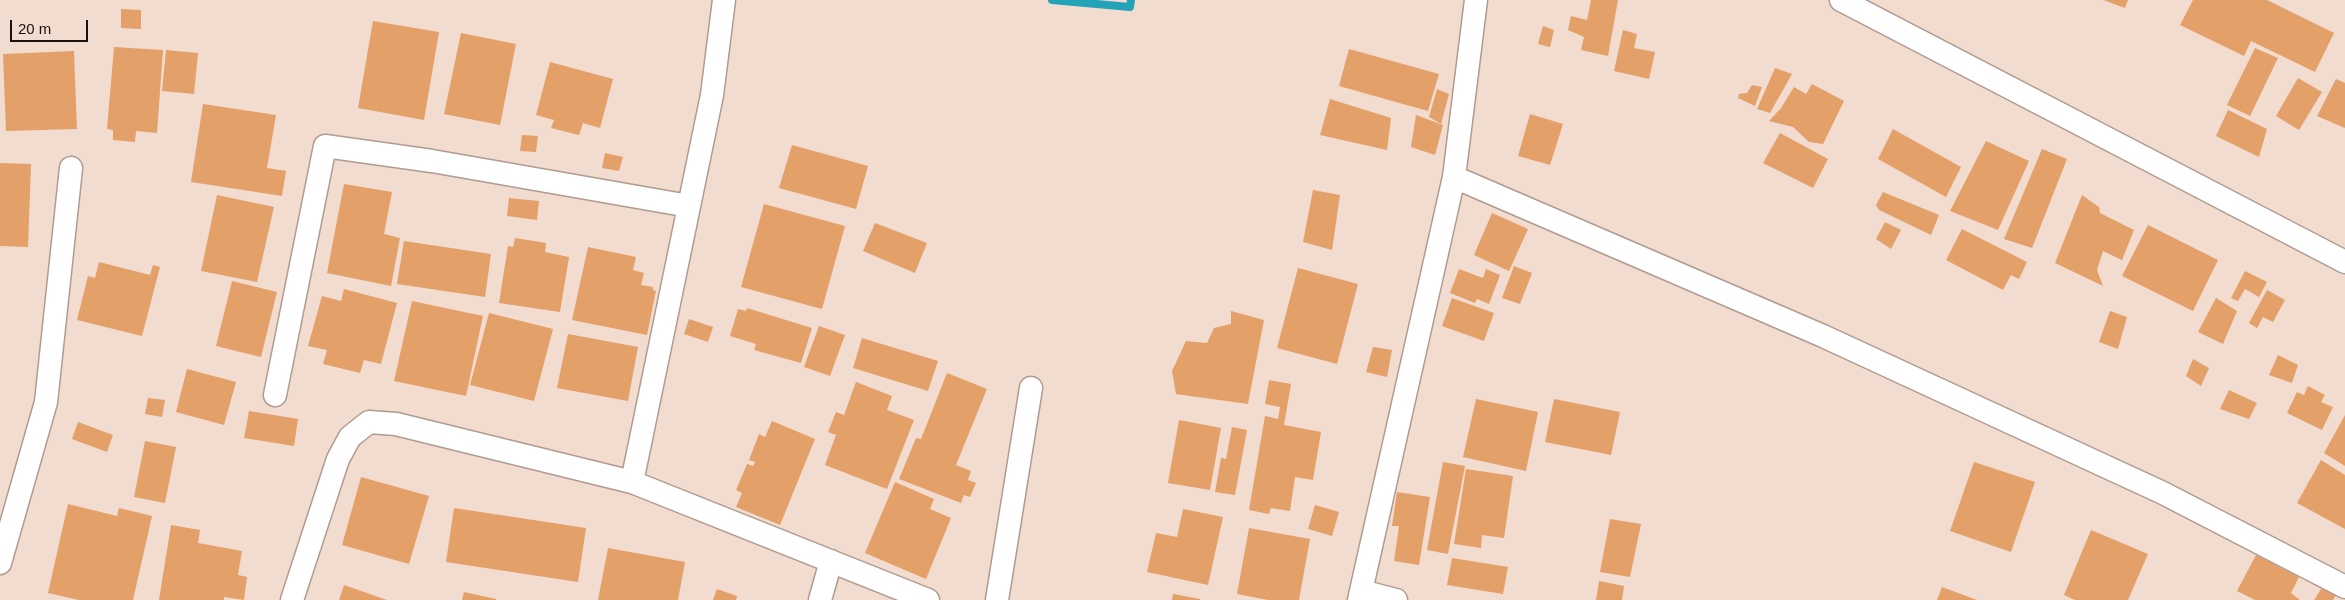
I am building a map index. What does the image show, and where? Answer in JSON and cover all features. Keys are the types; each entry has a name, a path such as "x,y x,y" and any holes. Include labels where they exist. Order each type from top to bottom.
{"street":[{"path":"632,482 712,95 724,0"},
{"path":"1396,600 1360,595 1454,177 1476,0"},
{"path":"1841,0 2345,262"},
{"path":"275,394 325,146 432,161 689,206"},
{"path":"0,563 46,402 72,168"},
{"path":"1454,177 1868,357 2163,493 2345,587"},
{"path":"997,600 1032,388"},
{"path":"292,600 338,459 350,438 369,422 396,424 632,482 928,600"},
{"path":"820,600 831,561"}],"building":[{"path":"1591,0 1618,0 1608,56 1581,50 1584,37 1568,30 1571,16 1587,20"},
{"path":"2103,0 2128,0 2125,8"},
{"path":"2193,0 2267,0 2334,33 2315,72 2251,41 2244,56 2180,25"},
{"path":"121,9 141,10 141,29 121,28"},
{"path":"373,21 439,32 424,120 358,108"},
{"path":"1543,26 1554,30 1550,47 1538,44"},
{"path":"1623,30 1637,34 1634,48 1655,52 1649,79 1614,71"},
{"path":"461,33 516,44 500,125 444,114"},
{"path":"114,47 163,50 157,133 136,131 135,142 113,140 113,130 107,129"},
{"path":"2255,48 2278,58 2250,116 2227,105"},
{"path":"1349,49 1439,74 1428,111 1339,86"},
{"path":"166,50 198,53 194,94 162,91"},
{"path":"74,51 77,129 6,131 3,54"},
{"path":"550,62 613,79 600,128 583,123 579,135 551,128 554,120 536,115"},
{"path":"1775,68 1792,74 1770,113 1757,109"},
{"path":"2298,78 2322,92 2299,130 2276,116"},
{"path":"2336,79 2345,83 2345,128 2317,116"},
{"path":"1812,84 1844,101 1823,144 1809,142 1793,127 1769,121 1781,108 1794,87 1806,94"},
{"path":"1752,85 1762,87 1755,106 1738,98 1739,94 1747,93"},
{"path":"1437,89 1449,94 1441,124 1429,117"},
{"path":"1330,99 1391,118 1387,150 1320,135"},
{"path":"203,104 276,115 267,168 286,171 282,196 191,182"},
{"path":"2228,110 2267,129 2259,157 2216,136"},
{"path":"1530,114 1563,124 1550,165 1518,156"},
{"path":"1416,115 1443,125 1435,155 1411,147"},
{"path":"1893,129 1961,167 1946,197 1878,159"},
{"path":"1780,133 1828,159 1813,188 1763,163"},
{"path":"522,135 538,136 536,152 520,151"},
{"path":"1986,141 2029,161 1998,230 1950,211"},
{"path":"792,145 868,166 856,209 779,188"},
{"path":"2042,149 2067,159 2032,248 2004,239"},
{"path":"605,153 623,157 619,171 602,168"},
{"path":"0,163 31,164 28,247 0,246"},
{"path":"344,184 392,192 384,234 400,238 391,286 327,273"},
{"path":"1313,190 1340,195 1332,250 1303,242"},
{"path":"1883,192 1939,215 1931,235 1879,210 1876,205"},
{"path":"217,195 274,207 257,282 201,271"},
{"path":"2082,195 2099,207 2100,213 2134,230 2122,260 2103,251 2097,270 2103,286 2055,263"},
{"path":"509,198 539,201 537,220 507,216"},
{"path":"764,204 845,226 822,309 741,287"},
{"path":"1492,213 1528,229 1509,271 1474,255"},
{"path":"1885,222 1901,230 1891,249 1876,239"},
{"path":"875,223 927,243 915,273 863,251"},
{"path":"2148,225 2218,260 2193,311 2122,276"},
{"path":"1962,229 2027,262 2019,279 2011,275 2003,290 1946,260"},
{"path":"515,238 546,243 545,252 569,257 560,312 499,303 508,246 513,247"},
{"path":"404,241 491,254 485,297 397,284"},
{"path":"588,247 636,257 633,270 644,273 641,285 653,287 653,290 656,291 647,335 572,320"},
{"path":"99,262 150,275 153,265 160,267 142,336 77,320 88,276 95,278"},
{"path":"1514,266 1532,273 1520,304 1502,298"},
{"path":"1298,268 1358,284 1337,364 1277,348"},
{"path":"1459,269 1483,278 1486,269 1500,275 1489,304 1477,299 1475,303 1450,293"},
{"path":"2245,271 2267,282 2259,297 2245,289 2238,301 2231,298"},
{"path":"232,281 277,292 261,357 216,346"},
{"path":"344,289 397,303 381,364 364,360 360,373 323,364 327,350 308,346 322,296 341,301"},
{"path":"2267,290 2285,300 2273,322 2263,317 2257,328 2249,323"},
{"path":"1452,298 1494,313 1484,341 1442,326"},
{"path":"2216,298 2237,311 2223,344 2198,332"},
{"path":"412,301 483,316 466,396 394,381"},
{"path":"747,308 812,328 801,363 754,350 756,344 730,336 738,309 746,311"},
{"path":"1231,311 1264,320 1248,404 1176,394 1172,371 1186,341 1207,343 1214,328 1231,324"},
{"path":"2110,311 2127,317 2118,349 2099,342"},
{"path":"489,313 553,329 534,401 470,385"},
{"path":"689,319 713,327 708,342 684,334"},
{"path":"819,326 845,335 830,376 804,367"},
{"path":"568,334 638,347 628,401 557,388"},
{"path":"862,338 938,361 928,391 853,368"},
{"path":"1373,347 1392,350 1387,377 1366,372"},
{"path":"2278,355 2298,365 2292,383 2269,375"},
{"path":"2193,359 2209,368 2201,386 2186,376"},
{"path":"187,369 236,382 224,425 176,412"},
{"path":"947,373 987,389 956,465 971,471 968,480 976,483 970,497 964,495 961,503 899,479 916,438 921,439"},
{"path":"1269,380 1291,384 1284,425 1321,432 1313,480 1295,477 1290,511 1271,508 1269,514 1249,510 1265,416 1278,419 1280,407 1265,404"},
{"path":"856,382 892,396 887,410 914,420 887,489 825,465 836,435 828,432 836,412 844,415"},
{"path":"2308,386 2325,395 2321,402 2333,407 2322,430 2287,413 2297,392 2304,395"},
{"path":"2229,390 2257,403 2249,419 2220,409"},
{"path":"148,398 165,400 162,417 145,414"},
{"path":"1476,399 1538,412 1526,471 1463,457"},
{"path":"1554,399 1620,412 1611,455 1545,442"},
{"path":"249,411 298,419 294,446 244,438"},
{"path":"2345,415 2345,466 2324,453"},
{"path":"1179,420 1221,428 1210,490 1168,483"},
{"path":"772,421 815,439 780,525 736,507 742,493 736,490 747,464 753,466 755,462 749,460 759,434 765,437"},
{"path":"78,422 113,435 107,452 72,439"},
{"path":"1232,427 1247,430 1235,495 1215,492 1221,458 1226,459"},
{"path":"145,441 176,447 165,503 134,497"},
{"path":"2321,460 2345,475 2345,529 2297,503"},
{"path":"1443,462 1465,466 1448,554 1427,550"},
{"path":"1974,462 2035,482 2011,552 1950,531"},
{"path":"1466,469 1513,476 1504,538 1482,535 1481,548 1454,544"},
{"path":"361,477 429,496 409,564 342,545"},
{"path":"895,482 934,499 930,509 951,518 926,579 865,553"},
{"path":"1397,492 1430,497 1419,565 1394,561 1399,526 1392,526"},
{"path":"68,504 117,516 119,508 152,516 133,600 79,600 48,593"},
{"path":"1315,505 1339,512 1332,536 1308,529"},
{"path":"454,508 586,528 578,582 446,562"},
{"path":"1183,509 1223,517 1208,585 1147,572 1156,533 1177,537"},
{"path":"1610,519 1641,524 1630,577 1600,572"},
{"path":"171,525 200,530 198,543 242,551 238,575 247,577 244,600 224,597 224,600 159,600"},
{"path":"1249,528 1310,539 1299,600 1268,600 1237,594"},
{"path":"2091,530 2148,554 2128,600 2075,600 2064,595"},
{"path":"608,548 685,562 678,600 598,600"},
{"path":"2256,555 2299,577 2291,593 2300,600 2255,600 2237,591"},
{"path":"1452,558 1508,567 1503,594 1447,585"},
{"path":"1599,581 1624,586 1622,600 1596,600"},
{"path":"344,585 387,600 339,600"},
{"path":"2323,586 2336,595 2333,600 2314,600"},
{"path":"1942,587 1977,600 1937,600"},
{"path":"717,589 737,596 736,600 713,600"},
{"path":"464,592 496,599 496,600 462,600"},
{"path":"1173,594 1200,599 1200,600 1172,600"}],"waterway":[{"path":"1052,0 1130,7 1131,0"}]}
